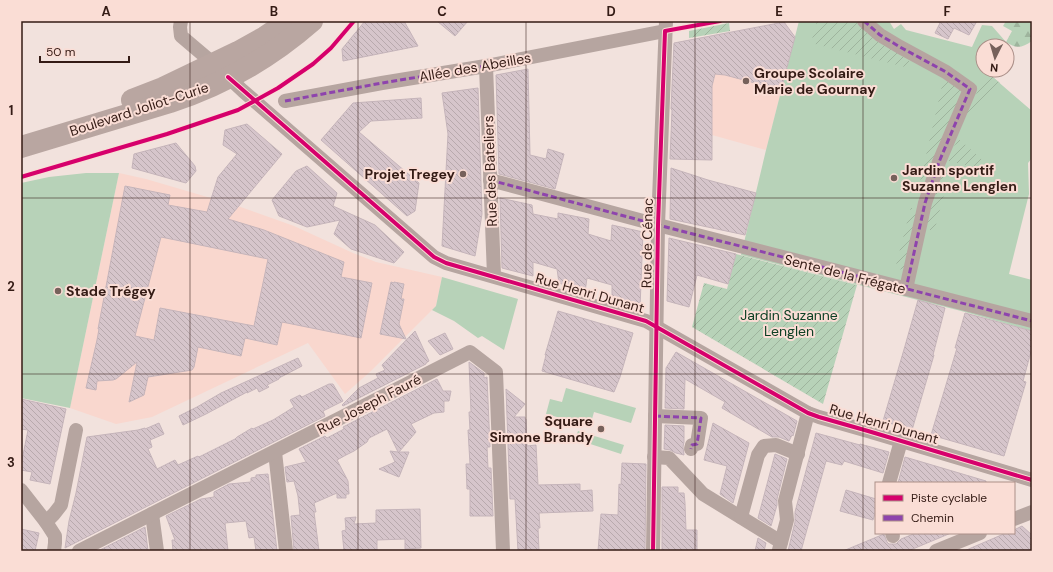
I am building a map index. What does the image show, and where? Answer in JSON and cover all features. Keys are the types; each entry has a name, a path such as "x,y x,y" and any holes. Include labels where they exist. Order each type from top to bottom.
{"main road":[{"name":"Boulevard Joliot-Curie","path":"21,147 188,96 210,87 221,70 238,52 289,21"},
{"name":"Boulevard Joliot-Curie","path":"21,137 118,105 163,88 193,72 221,70 252,64 298,33 312,21"}],"street":[{"name":"Rue Henri Dunant","path":"181,21 181,36 434,257 446,263 646,321 808,413 1032,480"},
{"path":"864,21 880,35 946,72 970,89 939,162 925,203 906,289"},
{"name":"Allée des Abeilles","path":"285,101 486,66 665,26"},
{"name":"Rue de Cénac","path":"653,551 658,226 665,26"},
{"name":"Rue des Bateliers","path":"486,66 494,276"},
{"name":"Sente de la Frégate","path":"490,180 658,226 1032,321"},
{"name":"Rue Joseph Fauré","path":"79,551 470,352 496,372 503,551"},
{"path":"654,457 669,458 703,494 741,517 780,547 787,520 785,501 808,413"},
{"path":"655,416 702,418 697,444 692,445 691,449"},
{"path":"46,522 61,505 76,430"},
{"path":"889,482 901,440"},
{"path":"741,517 758,455 764,446 776,445 798,454"},
{"path":"275,452 286,551"},
{"path":"21,490 55,536 57,548"},
{"path":"1015,519 1032,512"},
{"path":"152,514 157,551"},
{"path":"936,551 978,534"}],"shaded area":[{"name":"Groupe Scolaire Marie de Gournay","path":"784,22 795,37 766,150 712,135 709,71"},
{"path":"119,173 146,179 238,206 294,226 376,262 442,277 436,306 372,370 345,394 308,343 152,417 116,424 70,408"}],"green space":[{"name":"Jardin sportif Suzanne Lenglen","path":"799,21 889,21 894,29 901,24 906,30 972,47 975,40 975,78 994,78 1032,111 1032,158 1028,163 1029,194 1009,274 1032,280 1032,331 965,312 741,255"},
{"path":"817,21 856,21 883,44 909,59 909,68 811,43"},
{"path":"1006,21 1032,21 1032,41 1019,47 1015,47 1015,38 1008,38 1012,31 1003,26"},
{"path":"729,23 730,31 689,38 689,31"},
{"name":"Jardin sportif Suzanne Lenglen","path":"982,25 992,26 1002,38 976,38"},
{"path":"944,77 963,91 926,188 919,186"},
{"path":"985,78 994,78 1000,83 957,132 956,130"},
{"path":"959,139 987,164 984,170 945,160"},
{"path":"945,166 951,168 934,232 925,227"},
{"name":"Stade Trégey","path":"86,173 119,173 70,408 21,398 21,183 49,177"},
{"path":"911,207 917,212 907,270 895,269"},
{"name":"Jardin Suzanne Lenglen","path":"736,254 857,285 823,404 692,327 704,283 727,289"},
{"path":"442,277 518,299 504,350 482,336 478,338 454,321 432,310 436,306"},
{"path":"566,388 636,408 631,423 594,412 590,426 546,414 550,399 562,402"},
{"path":"578,431 624,445 621,454 575,439"}],"building":[{"path":"365,21 404,21 418,46 343,61 342,49"},
{"path":"437,21 468,21 455,36"},
{"path":"937,21 977,21 969,35 954,28 948,39 935,33 940,23"},
{"path":"784,22 795,37 781,90 725,75 715,74 712,86 712,160 670,159 674,43"},
{"path":"528,69 530,155 546,159 548,149 564,154 555,189 499,174 496,75"},
{"name":"Projet Tregey","path":"478,88 482,214 475,256 442,246 448,134 442,93"},
{"path":"421,98 422,118 371,121 359,132 419,183 415,211 407,216 321,140 353,103"},
{"path":"247,124 282,154 228,219 264,230 344,262 341,277 372,283 361,338 282,322 277,345 245,338 241,356 198,347 192,370 148,377 144,395 129,402 137,362 116,379 97,381 96,390 86,388 97,340 125,186 170,195 168,205 207,212 218,177 237,154 223,145 225,130","holes":["161,237 268,259 254,326 160,308 154,340 135,336"]},
{"path":"176,143 195,166 196,171 186,183 132,168 134,154"},
{"path":"307,166 337,193 333,206 375,225 404,252 394,263 351,249 334,234 340,220 307,227 279,216 272,200 296,171"},
{"path":"671,168 756,193 745,235 670,219"},
{"path":"500,198 532,205 533,214 558,219 558,213 589,219 588,234 611,241 612,225 643,232 640,308 612,299 612,285 587,278 585,292 559,283 557,269 533,262 533,276 502,268"},
{"path":"669,238 736,254 728,284 697,275 689,307 667,301"},
{"path":"391,282 404,284 401,299 404,299 399,324 406,339 380,334"},
{"path":"918,300 945,308 934,355 912,430 883,421"},
{"path":"558,311 633,333 614,392 542,371 545,355"},
{"path":"965,313 1032,331 1032,348 1023,381 1026,382 1004,456 931,435 957,348 955,348"},
{"path":"415,331 429,361 426,364 343,406 342,405 359,388 378,378 376,374 385,370 382,365"},
{"path":"445,333 453,349 440,355 428,341"},
{"path":"676,352 797,421 793,436 792,435 789,441 779,437 772,437 722,408 725,402 685,379 684,409 665,408 666,368"},
{"path":"298,358 302,366 267,385 269,387 259,392 257,388 247,392 183,425 179,416 221,393"},
{"path":"469,362 484,373 484,378 487,377 490,447 487,447 488,468 491,468 493,516 470,516 470,489 467,489 466,464 470,464 468,430 470,430 469,412 471,412"},
{"path":"437,379 443,391 451,391 449,401 444,401 444,412 434,413 411,424 416,432 399,452 409,452 399,477 379,469 395,462 390,451 398,452 387,429 369,438 367,442 354,451 337,460 348,481 349,494 346,494 346,498 337,498 337,493 314,503 319,551 294,551 291,516 300,515 298,496 294,481 287,482 285,467 306,462 299,449 325,436 327,438 344,429 343,427"},
{"path":"329,384 333,384 343,401 323,411 325,416 65,548 69,521 87,437 145,429 159,423 164,434 150,440 152,447 148,449 157,469 175,460 178,465 198,456 199,457 235,439 252,428 253,429 273,420 294,407 290,400 300,395 302,397"},
{"path":"506,389 525,404 514,417 525,417 527,446 536,445 538,485 580,484 580,491 592,490 593,511 539,513 539,551 518,551 515,499 510,499"},
{"path":"21,399 66,409 50,484 30,480 32,472 21,470 28,430 21,429"},
{"path":"713,423 749,443 733,503 720,494 727,466 704,460"},
{"path":"665,425 684,426 684,455 664,449"},
{"path":"816,433 889,452 883,473 844,461 842,465 826,461 801,551 788,551 795,522 795,512"},
{"path":"775,454 787,459 771,526 758,518"},
{"path":"905,457 986,481 986,482 898,482"},
{"path":"622,463 646,464 645,551 598,551 601,514 618,515 619,484 621,485"},
{"path":"268,474 277,551 256,551 254,537 249,538 246,521 225,523 228,551 173,551 172,540 175,540 166,516 201,499 214,497 214,492 229,484 251,482 251,478 256,477 256,475"},
{"path":"662,487 678,487 678,493 684,493 686,530 697,530 697,551 662,551"},
{"path":"846,490 875,499 875,513 873,520 840,511"},
{"path":"420,509 421,548 405,549 405,539 377,540 377,551 344,551 342,531 346,530 345,518 356,517 354,524 376,523 376,510"},
{"path":"1022,526 1032,535 1032,551 964,551 1004,534 1015,534 1015,530"},
{"path":"145,527 148,551 98,551"},
{"path":"21,529 39,533 35,551 25,551 26,550 21,549"},
{"path":"884,534 889,544 896,544 901,539 914,534 949,534 908,551 843,551"},
{"path":"758,538 766,543 764,551 755,551"}],"marked path":[{"path":"864,21 880,35 946,72 970,89 939,162 925,203 906,289"},
{"path":"285,101 486,66"},
{"path":"490,180 658,225 1032,321"},
{"path":"655,416 701,418 697,444 692,445 691,449"}],"cycle path":[{"path":"21,177 167,134 238,110 278,88 313,64 331,48 354,21"},
{"path":"653,551 658,225 665,31 720,21"},
{"path":"228,77 434,257 446,263 646,321 808,413 1032,480"}],"place":[{"name":"Groupe Scolaire Marie de Gournay","path":"746,81"},
{"name":"Projet Tregey","path":"463,174"},
{"name":"Jardin sportif Suzanne Lenglen","path":"894,178"},
{"name":"Stade Trégey","path":"58,291"},
{"name":"Square Simone Brandy","path":"601,429"}]}
